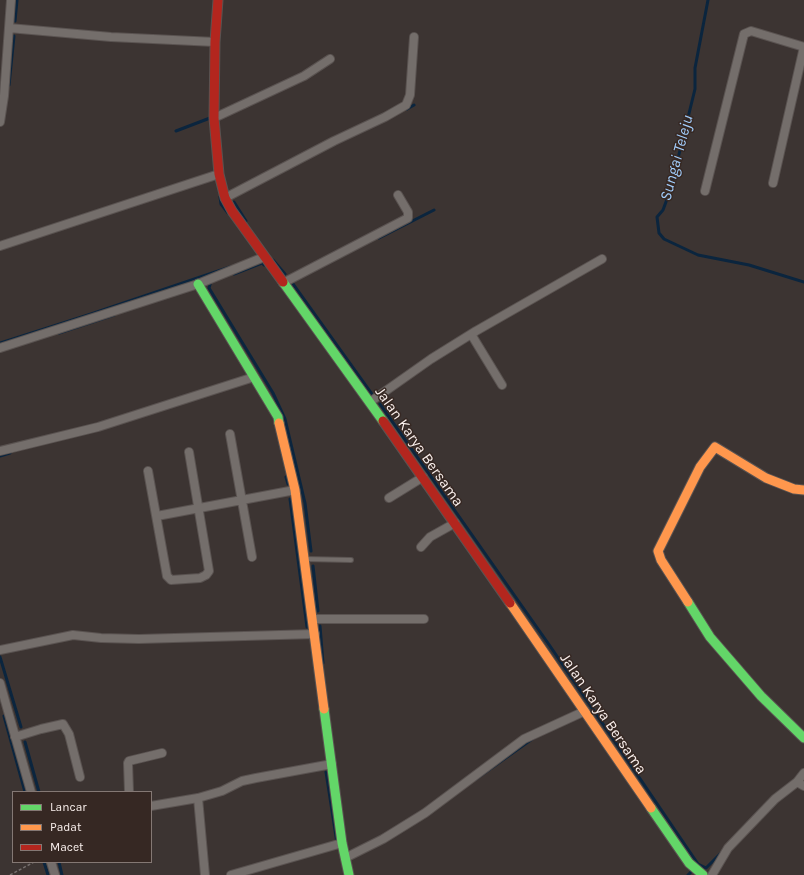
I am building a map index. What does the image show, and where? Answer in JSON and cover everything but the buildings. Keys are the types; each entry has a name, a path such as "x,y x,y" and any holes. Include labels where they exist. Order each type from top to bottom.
{"street":[{"path":"0,122 11,0"},
{"name":"Jalan Karya Bersama","path":"218,0 215,42 214,118 219,174 226,198 264,257 423,477 689,863 703,875"},
{"path":"9,28 112,37 215,42"},
{"path":"705,191 744,34 747,31 753,31 804,47 773,183"},
{"path":"226,198 334,141 386,117 406,105 410,95 414,37"},
{"path":"214,118 304,76 330,59"},
{"path":"0,246 219,174"},
{"path":"283,283 408,218 408,212 398,195"},
{"path":"0,348 198,284 264,257"},
{"path":"370,402 426,362 471,334 602,259"},
{"path":"198,284 278,416 295,490 342,844 349,875"},
{"path":"471,334 502,385"},
{"path":"0,451 98,427 254,377"},
{"path":"230,434 252,557"},
{"path":"804,490 794,489 766,478 714,447 700,467 658,552 661,560 710,637 760,696 804,738"},
{"path":"148,471 158,516 167,576 171,580 200,578 206,575 209,571 189,452"},
{"path":"389,498 423,477"},
{"path":"158,516 295,490"},
{"path":"421,547 430,537 455,523"},
{"path":"313,619 424,619"},
{"path":"0,650 73,635 101,638 139,639 315,634"},
{"path":"0,683 3,708 15,737 31,791"},
{"path":"345,858 383,839 425,813 524,739 585,712"},
{"path":"15,737 41,728 63,724 69,734 80,777"},
{"path":"129,791 129,761 162,753"},
{"path":"152,806 198,798 222,791 242,781 332,764"},
{"path":"712,875 728,848 775,799 800,784 804,773"},
{"path":"198,798 205,875"},
{"path":"231,875 248,873 342,844"},
{"path":"51,863 55,875"}],"lane":[{"path":"304,559 351,560"}],"path":[{"path":"10,875 32,863"}],"waterway":[{"path":"15,21 17,0"},
{"name":"Sungai Teleju","path":"708,0 695,68 695,89 670,191 663,210 657,217 659,233 664,239 698,255 749,265 804,282"},
{"path":"9,85 14,36"},
{"path":"407,109 414,105"},
{"path":"176,131 210,118"},
{"path":"220,197 221,204 228,213"},
{"path":"234,202 246,221"},
{"path":"379,238 434,210"},
{"path":"273,260 285,274"},
{"path":"234,274 262,263 264,265"},
{"path":"0,343 230,267"},
{"path":"211,281 209,288 273,393 285,419 305,503 311,551"},
{"path":"291,281 372,394"},
{"path":"59,333 114,315"},
{"path":"380,404 550,646 698,864 706,868 721,853"},
{"path":"0,456 10,453"},
{"path":"286,477 288,484"},
{"path":"290,499 307,627"},
{"path":"313,566 318,611"},
{"path":"320,626 323,663"},
{"path":"0,657 21,727"},
{"path":"4,716 25,791"},
{"path":"476,779 535,737"},
{"path":"25,742 39,791"},
{"path":"326,772 337,843"},
{"path":"44,863 48,875"},
{"path":"59,863 62,875"},
{"path":"688,875 693,870"}],"traffic: fast":[{"path":"283,282 383,421"},
{"path":"198,284 278,417 279,423"},
{"path":"688,602 710,637 761,696 804,738"},
{"path":"324,709 342,843 349,875"},
{"path":"651,808 689,863 703,875"}],"traffic: slow":[{"path":"279,423 295,490 324,709"},
{"path":"688,602 661,560 658,551 700,467 715,447 766,478 794,489 804,490"},
{"path":"510,603 651,808"}],"traffic: jam":[{"path":"218,0 215,42 214,118 219,174 225,198 232,211 283,282"},
{"path":"383,421 510,603"}]}
